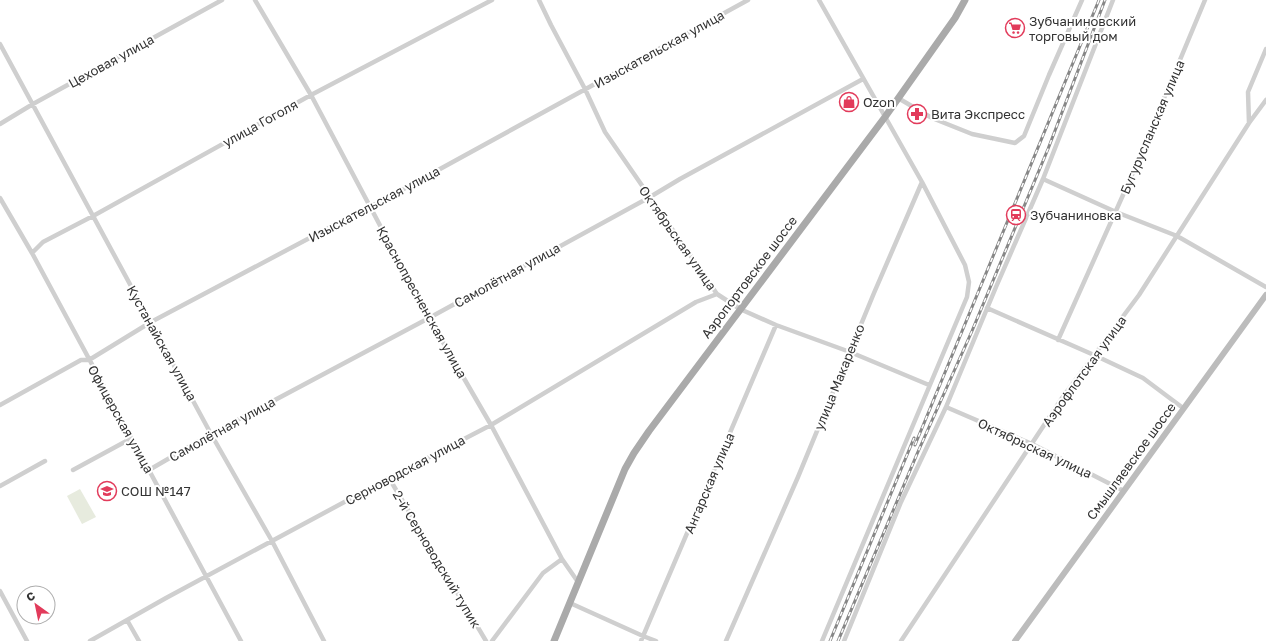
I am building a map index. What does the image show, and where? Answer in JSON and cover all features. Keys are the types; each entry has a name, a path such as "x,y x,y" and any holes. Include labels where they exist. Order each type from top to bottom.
{"main road":[{"name":"Аэропортовское шоссе","path":"554,641 614,495 634,453 885,116 965,0"}],"street":[{"name":"Цеховая улица","path":"0,124 33,104 222,0"},
{"name":"Краснопресненская улица","path":"255,0 311,95 430,318 491,425 562,559 578,582"},
{"name":"улица Гоголя","path":"32,253 43,242 93,216 311,95 492,0"},
{"name":"Октябрьская улица","path":"539,0 585,89 605,132 717,294 740,309 776,325 850,352 929,385"},
{"name":"Изыскательская улица","path":"0,405 81,360 89,360 151,322 378,203 748,0"},
{"path":"819,0 922,182 965,266 969,282 967,297 822,641"},
{"path":"898,98 932,118 972,134 1015,144 1024,136 1049,74 1082,0"},
{"path":"844,641 902,502 946,408 1043,178 1113,0"},
{"name":"Бугурусланская улица","path":"1058,340 1132,175 1204,0"},
{"name":"Кустанайская улица","path":"0,44 211,434 272,541 324,641"},
{"path":"1249,123 1248,92 1266,49"},
{"name":"Самолётная улица","path":"150,470 211,434 430,318 863,79"},
{"name":"Аэрофлотская улица","path":"901,641 1062,398 1139,294 1249,123 1266,100"},
{"path":"1043,178 1116,212 1177,236 1266,287"},
{"name":"улица Макаренко","path":"726,641 798,477 922,182"},
{"name":"Офицерская улица","path":"0,198 32,253 241,641"},
{"name":"Серноводская улица","path":"90,641 206,576 491,425 696,302 717,294"},
{"name":"Смышляевское шоссе","path":"1015,641 1266,295"},
{"path":"987,308 1143,378 1183,408"},
{"name":"Ангарская улица","path":"642,639 776,325"},
{"name":"Октябрьская улица","path":"946,408 1032,444 1124,491"},
{"path":"73,470 132,438"},
{"path":"0,486 45,461"},
{"name":"2-й Серноводский тупик","path":"389,478 486,641"},
{"path":"492,641 543,574 562,559"},
{"path":"0,591 27,641"},
{"path":"570,602 642,639 656,641"},
{"path":"127,620 139,641"}],"shaded area":[{"path":"80,489 96,517 82,524 67,496"}],"railway":[{"path":"915,445 1099,0"},
{"path":"838,641 917,454 972,331 1048,149 1105,0"},
{"path":"830,641 914,438"}],"place":[{"name":"Зубчаниновский торговый дом","path":"1015,28"},
{"name":"Ozon","path":"849,102"},
{"name":"Вита Экспресс","path":"917,114"},
{"name":"Зубчаниновка","path":"1016,215"},
{"name":"СОШ №147","path":"107,491"}]}
